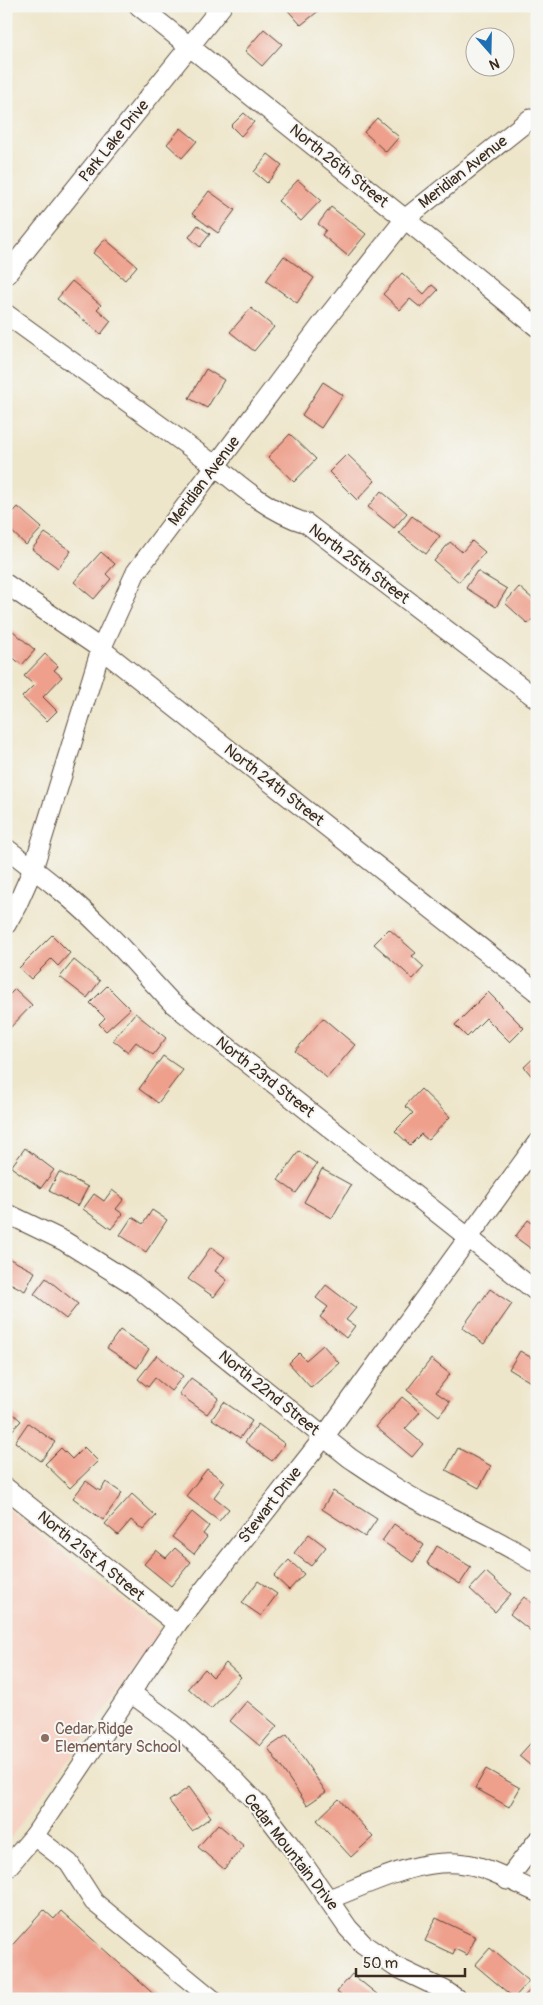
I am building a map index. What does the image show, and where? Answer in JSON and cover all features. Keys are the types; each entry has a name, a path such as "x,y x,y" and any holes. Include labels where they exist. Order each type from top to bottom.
{"street":[{"name":"North 26th Street","path":"139,6 405,219 537,328"},
{"name":"Park Lake Drive","path":"7,271 222,6"},
{"name":"Meridian Avenue","path":"6,925 33,869 101,649 136,572 322,324 405,219 530,119"},
{"name":"North 25th Street","path":"6,314 216,466 239,486 267,504 306,523 537,700"},
{"name":"North 24th Street","path":"6,584 101,649 537,992"},
{"name":"North 23rd Street","path":"6,848 103,928 172,1003 537,1292"},
{"name":"Stewart Drive","path":"6,1869 34,1836 176,1624 324,1437 537,1143"},
{"name":"North 22nd Street","path":"6,1213 64,1241 133,1284 350,1458 388,1483 484,1533 537,1564"},
{"name":"North 21st A Street","path":"6,1488 176,1624"},
{"name":"Cedar Mountain Drive","path":"131,1693 177,1727 220,1765 260,1806 329,1898 348,1928 363,1944 394,1966 444,1990 457,1999"},
{"path":"34,1836 69,1863 94,1902 212,1999"},
{"path":"507,1880 537,1841"},
{"path":"329,1898 418,1866 438,1863 466,1864 485,1869 537,1892"}],"shaded area":[{"name":"Cedar Ridge Elementary School","path":"6,1508 162,1632 6,1844"}],"building":[{"path":"284,6 318,6 321,9 301,25"},
{"path":"264,29 282,44 262,66 245,51"},
{"path":"244,113 254,122 241,136 231,126"},
{"path":"377,118 399,137 386,152 364,132"},
{"path":"181,128 197,141 182,158 167,144"},
{"path":"268,154 282,165 267,183 254,172"},
{"path":"298,180 321,200 301,221 278,201"},
{"path":"209,191 235,210 218,233 192,214"},
{"path":"331,207 366,234 348,256 322,235 326,230 318,224"},
{"path":"198,225 210,234 200,247 189,237"},
{"path":"105,239 137,266 125,280 93,253"},
{"path":"284,256 314,278 297,303 266,281"},
{"path":"402,273 424,294 432,285 438,290 421,308 410,299 400,310 383,294"},
{"path":"72,281 101,305 97,309 111,321 101,334 57,299"},
{"path":"251,308 274,327 254,351 230,332"},
{"path":"206,369 224,380 207,408 189,398"},
{"path":"323,382 343,395 321,428 302,415"},
{"path":"290,434 316,459 294,482 268,457"},
{"path":"347,454 375,481 357,500 329,472"},
{"path":"381,491 407,513 394,528 368,507"},
{"path":"18,507 42,528 26,545 6,526 6,520"},
{"path":"412,516 440,536 426,554 399,533"},
{"path":"45,533 71,551 58,568 32,549"},
{"path":"472,541 485,552 459,582 434,561 450,542 462,552"},
{"path":"101,552 115,564 106,574 111,579 94,599 74,582"},
{"path":"477,571 507,589 496,607 466,588"},
{"path":"519,587 534,600 537,598 537,614 528,624 505,603"},
{"path":"13,631 35,650 22,665 6,652 6,639"},
{"path":"45,654 58,666 54,670 62,677 43,697 57,711 47,721 22,697 34,685 24,676"},
{"path":"389,929 416,953 412,956 424,967 413,979 374,944"},
{"path":"52,935 70,953 58,966 51,959 31,979 19,968"},
{"path":"74,960 100,981 87,998 60,977"},
{"path":"107,986 130,1009 106,1031 99,1024 105,1018 90,1003"},
{"path":"15,989 32,1005 7,1031 6,998"},
{"path":"488,992 524,1028 510,1042 486,1018 467,1037 455,1025"},
{"path":"135,1013 166,1038 153,1055 136,1042 128,1052 113,1040"},
{"path":"323,1018 355,1045 327,1078 295,1051"},
{"path":"537,1055 537,1082 524,1067"},
{"path":"163,1056 183,1070 158,1103 139,1089"},
{"path":"421,1089 450,1117 428,1140 421,1134 410,1145 395,1131 413,1113 405,1106"},
{"path":"25,1148 54,1170 41,1188 11,1167"},
{"path":"299,1151 317,1164 296,1193 278,1180"},
{"path":"322,1169 351,1185 332,1218 304,1202"},
{"path":"59,1172 88,1187 78,1206 49,1191"},
{"path":"112,1190 124,1199 116,1209 123,1214 111,1229 83,1209 94,1194 104,1201"},
{"path":"152,1210 167,1220 146,1252 120,1235 132,1217 143,1224"},
{"path":"528,1220 537,1227 537,1253 515,1237"},
{"path":"211,1247 225,1257 215,1271 227,1280 214,1297 188,1279"},
{"path":"6,1257 35,1272 25,1291 6,1281"},
{"path":"46,1278 78,1304 66,1319 34,1294"},
{"path":"326,1285 356,1308 346,1320 355,1326 346,1338 320,1317 328,1307 316,1298"},
{"path":"490,1289 512,1304 484,1344 462,1328"},
{"path":"120,1330 149,1349 137,1368 107,1348"},
{"path":"323,1345 339,1363 311,1388 289,1363 299,1353 306,1360"},
{"path":"520,1351 537,1361 537,1386 509,1369"},
{"path":"157,1355 183,1376 171,1391 155,1378 148,1387 138,1379"},
{"path":"431,1359 450,1374 436,1392 450,1402 439,1416 407,1390"},
{"path":"191,1378 219,1398 207,1414 179,1394"},
{"path":"402,1397 420,1412 405,1429 423,1444 412,1457 376,1427"},
{"path":"224,1402 252,1421 240,1438 212,1419"},
{"path":"6,1407 21,1421 6,1437"},
{"path":"28,1423 55,1442 41,1461 15,1442"},
{"path":"258,1424 285,1444 272,1461 245,1442"},
{"path":"84,1447 98,1461 70,1488 45,1464 61,1448 72,1459"},
{"path":"458,1448 491,1466 479,1488 446,1470"},
{"path":"207,1469 225,1482 214,1497 229,1509 219,1521 186,1496"},
{"path":"86,1481 100,1491 106,1482 122,1493 103,1520 73,1498"},
{"path":"333,1491 377,1519 365,1537 322,1509"},
{"path":"132,1494 156,1516 143,1530 131,1520 118,1535 105,1524"},
{"path":"192,1512 209,1526 203,1534 207,1537 194,1554 172,1537"},
{"path":"394,1524 424,1545 413,1562 382,1541"},
{"path":"309,1534 326,1547 311,1566 294,1553"},
{"path":"437,1546 471,1567 460,1584 427,1563"},
{"path":"175,1548 191,1562 171,1586 144,1564 156,1550 166,1558"},
{"path":"289,1560 304,1574 289,1590 274,1576"},
{"path":"486,1572 511,1594 495,1612 470,1589"},
{"path":"258,1581 277,1594 261,1616 242,1603"},
{"path":"524,1597 537,1607 537,1636 510,1614"},
{"path":"226,1663 241,1677 211,1709 188,1688 205,1669 213,1677"},
{"path":"247,1701 277,1726 260,1746 230,1721"},
{"path":"287,1735 326,1792 307,1805 268,1748"},
{"path":"537,1736 537,1771 519,1756"},
{"path":"486,1769 520,1788 509,1807 475,1788"},
{"path":"189,1787 211,1817 192,1831 169,1801"},
{"path":"339,1799 373,1837 351,1857 317,1820"},
{"path":"218,1824 244,1846 224,1869 198,1847"},
{"path":"44,1910 54,1919 61,1911 159,1999 6,1999 6,1952"},
{"path":"436,1918 476,1937 467,1955 455,1949 453,1954 425,1941"},
{"path":"490,1948 529,1981 514,1998 475,1965"},
{"path":"352,1974 383,1999 345,1999 337,1992"},
{"path":"537,1984 537,1999 521,1999"}],"place":[{"name":"Cedar Ridge Elementary School","path":"45,1738"}]}
